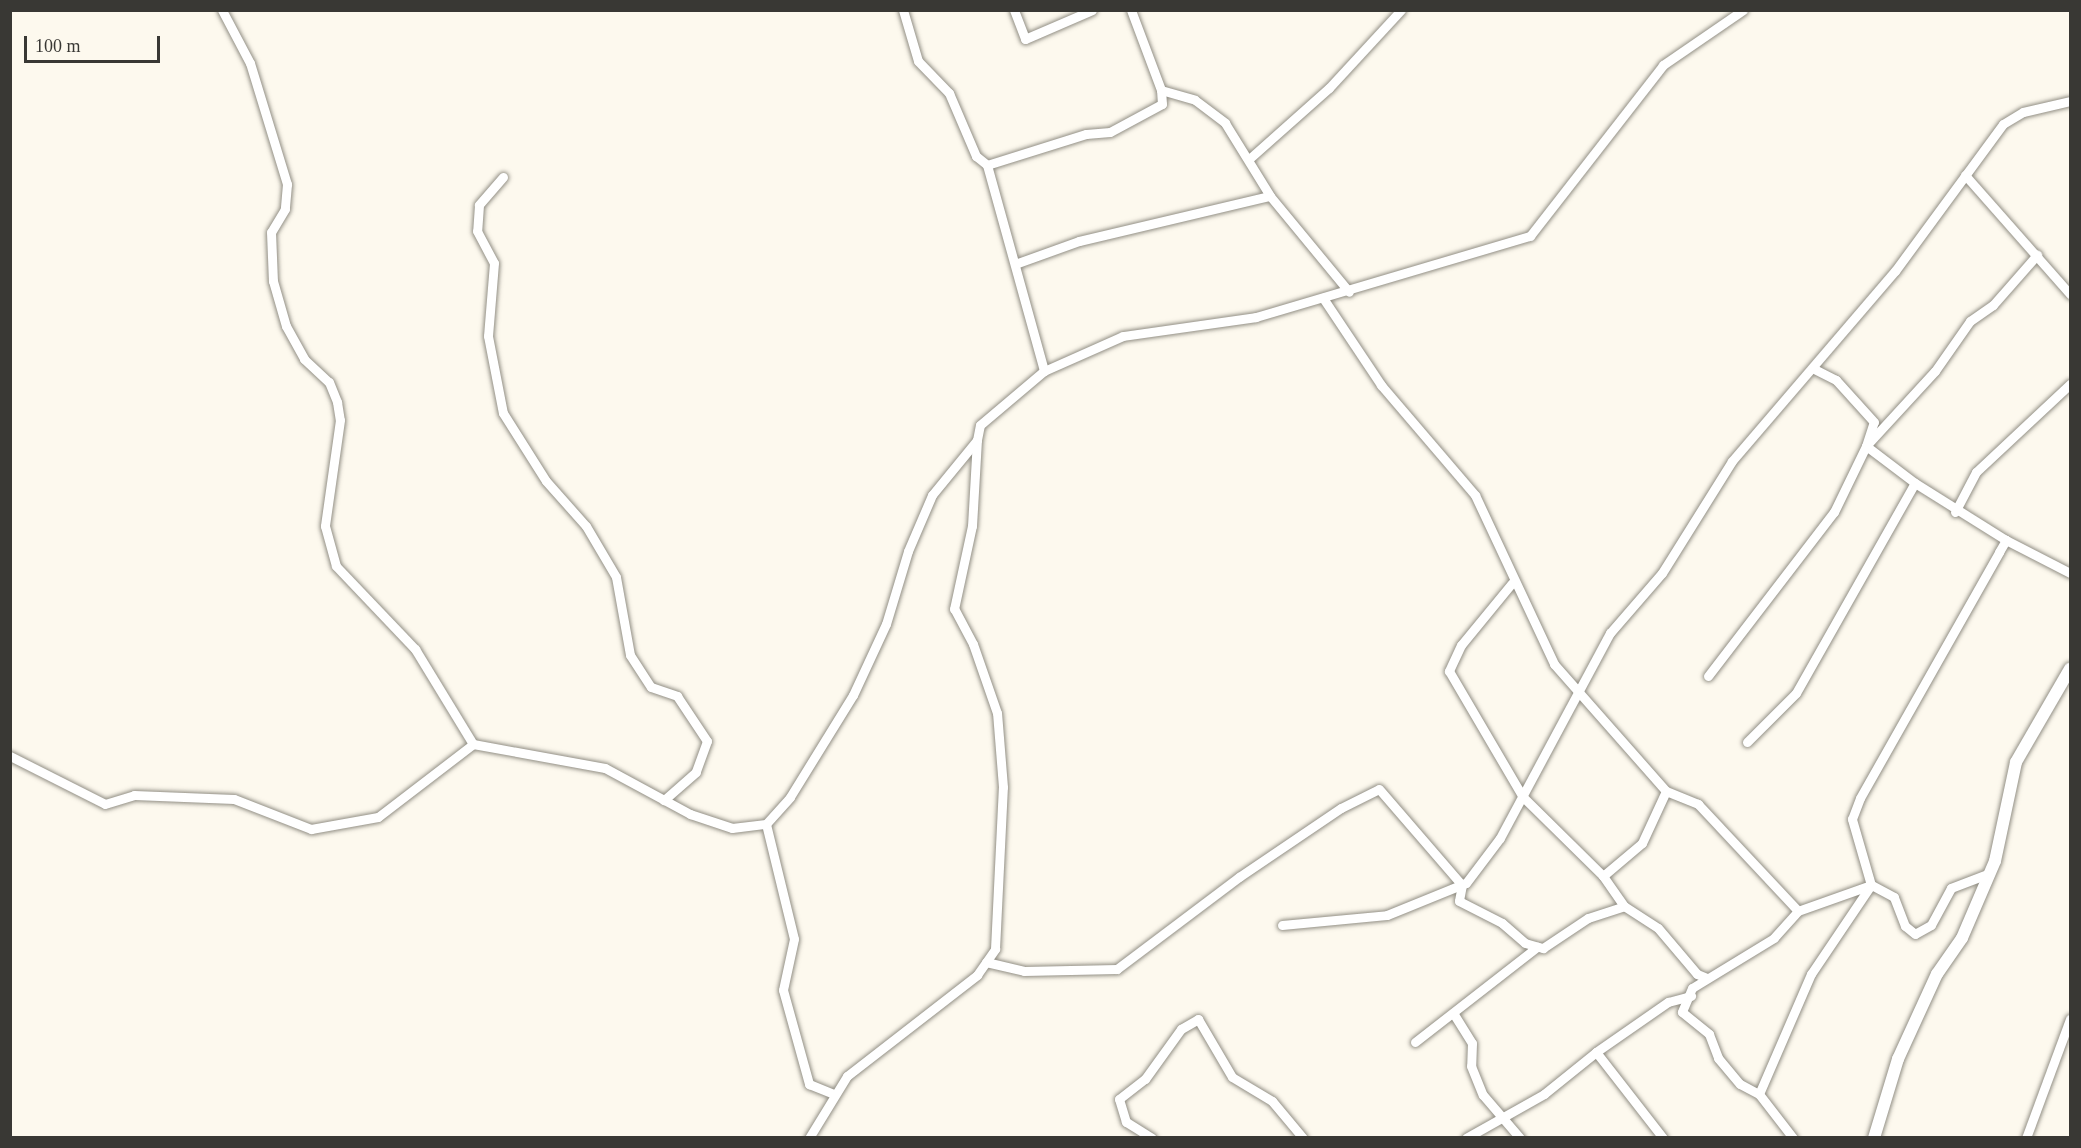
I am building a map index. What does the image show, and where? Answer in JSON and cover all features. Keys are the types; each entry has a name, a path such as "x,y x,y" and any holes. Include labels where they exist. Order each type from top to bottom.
{"street":[{"path":"222,10 250,63 287,184 285,209 271,232 273,281 286,326 304,359 329,382 337,402 340,420 325,526 336,566 415,649 472,744"},
{"path":"903,10 918,61 949,93 976,156 987,165 1044,371"},
{"path":"1014,10 1025,39 1092,10"},
{"path":"987,165 1086,134 1110,132 1162,104 1161,90 1131,10"},
{"path":"1249,159 1329,88 1401,10"},
{"path":"809,1137 834,1094 866,1059 977,975 995,949 998,927 1003,787 998,713 954,609 972,526 976,440 980,425 1044,371 1123,336 1256,317 1349,292 1530,236 1663,65 1743,10"},
{"path":"1161,90 1195,100 1225,123 1270,196 1349,292"},
{"path":"1537,947 1459,901 1462,885 1500,838 1523,797 1576,689 1610,633 1662,573 1732,461 1814,369 2010,117 2070,102"},
{"path":"1965,175 2070,294"},
{"path":"503,177 478,205 477,231 495,263 488,336 503,413 546,481 586,526 616,577 630,655 651,687 677,696 707,741 696,772 664,800"},
{"path":"1015,264 1079,241 1270,196"},
{"path":"1866,446 1935,371 1970,321 1993,305 2037,255"},
{"path":"1323,298 1382,385 1475,495 1503,548 1512,583 1554,664 1666,791 1698,804 1798,911"},
{"path":"1708,676 1834,512 1866,446 1874,422 1836,380 1814,369"},
{"path":"1955,512 1976,472 2070,384"},
{"path":"10,756 105,804 134,795 234,799 311,829 378,817 472,744 605,768 664,800 732,828 766,824 790,797 853,695 886,624 908,551 932,495 976,440"},
{"path":"1866,446 1955,512 2070,573"},
{"path":"1747,742 1796,693 1915,483"},
{"path":"1990,873 1951,888 1930,925 1915,934 1905,926 1894,897 1871,885 1852,819 1860,798 2006,540"},
{"path":"1512,583 1461,645 1449,671 1523,797 1603,876 1624,906 1658,928 1697,974 1707,978"},
{"path":"1874,1137 1898,1059 1990,873 2016,762 2070,669"},
{"path":"986,962 1024,971 1116,969 1239,878 1379,789 1462,885"},
{"path":"1603,876 1642,843 1666,791"},
{"path":"766,824 794,939 783,990 809,1084 834,1094"},
{"path":"1282,925 1387,915 1462,885"},
{"path":"1793,1137 1759,1094 1740,1084 1718,1058 1709,1034 1682,1012 1691,996 1692,988 1774,938 1798,911 1871,885"},
{"path":"1759,1094 1811,974 1871,885"},
{"path":"1415,1042 1455,1016 1537,947 1556,943 1588,918 1624,906"},
{"path":"1466,1137 1544,1094 1596,1052 1668,1002 1691,996"},
{"path":"1455,1016 1472,1043 1471,1066 1483,1095 1520,1137"},
{"path":"1152,1137 1126,1122 1119,1099 1144,1079 1181,1029 1198,1019 1232,1077 1272,1101 1303,1137"},
{"path":"2026,1137 2070,1019"},
{"path":"1596,1052 1663,1137"}]}
